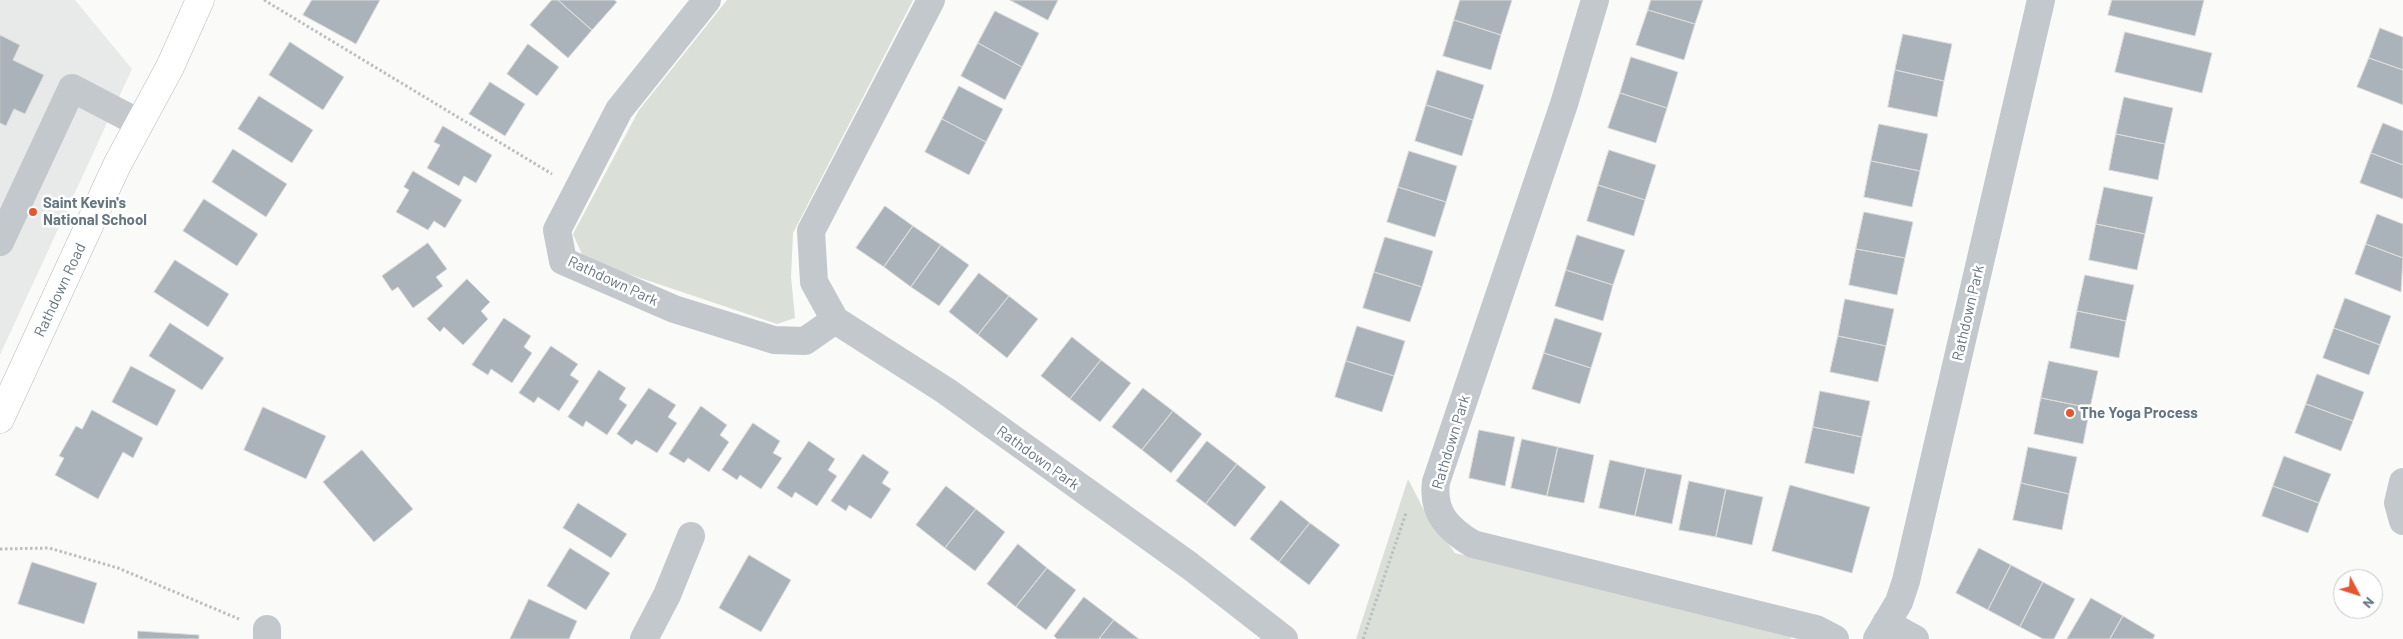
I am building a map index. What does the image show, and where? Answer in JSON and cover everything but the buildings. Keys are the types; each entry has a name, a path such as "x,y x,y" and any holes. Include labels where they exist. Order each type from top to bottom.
{"main road":[{"name":"Rathdown Road","path":"0,419 117,165 170,67 200,0"}],"street":[{"name":"Rathdown Park","path":"707,0 619,110 557,230 563,262 674,309 774,340 805,341 835,320"},
{"name":"Rathdown Park","path":"931,0 811,231 814,282 835,320 946,391 1190,566 1284,639"},
{"name":"Rathdown Park","path":"1595,0 1564,104 1436,482 1434,497 1439,512 1459,536 1473,544 1816,629 1835,639"},
{"name":"Rathdown Park","path":"1915,639 1881,631 1899,602 1906,581 2041,0"},
{"path":"0,242 72,88 139,123"},
{"path":"2403,482 2398,503 2403,521"},
{"path":"644,639 667,595 691,536"}],"path":[{"path":"264,0 578,190"},
{"path":"1363,639 1413,490 1434,497"},
{"path":"0,549 49,548 118,568 267,634"}],"shaded area":[{"name":"Saint Kevin's National School","path":"0,0 75,0 132,69 0,355"},
{"path":"727,0 913,0 793,233 791,277 795,318 777,324 584,259 573,234 639,110"},
{"path":"1408,479 1424,510 1455,553 1783,631 1792,639 1356,639"}],"place":[{"name":"Saint Kevin's National School","path":"33,212"},
{"name":"The Yoga Process","path":"2070,413"}]}
